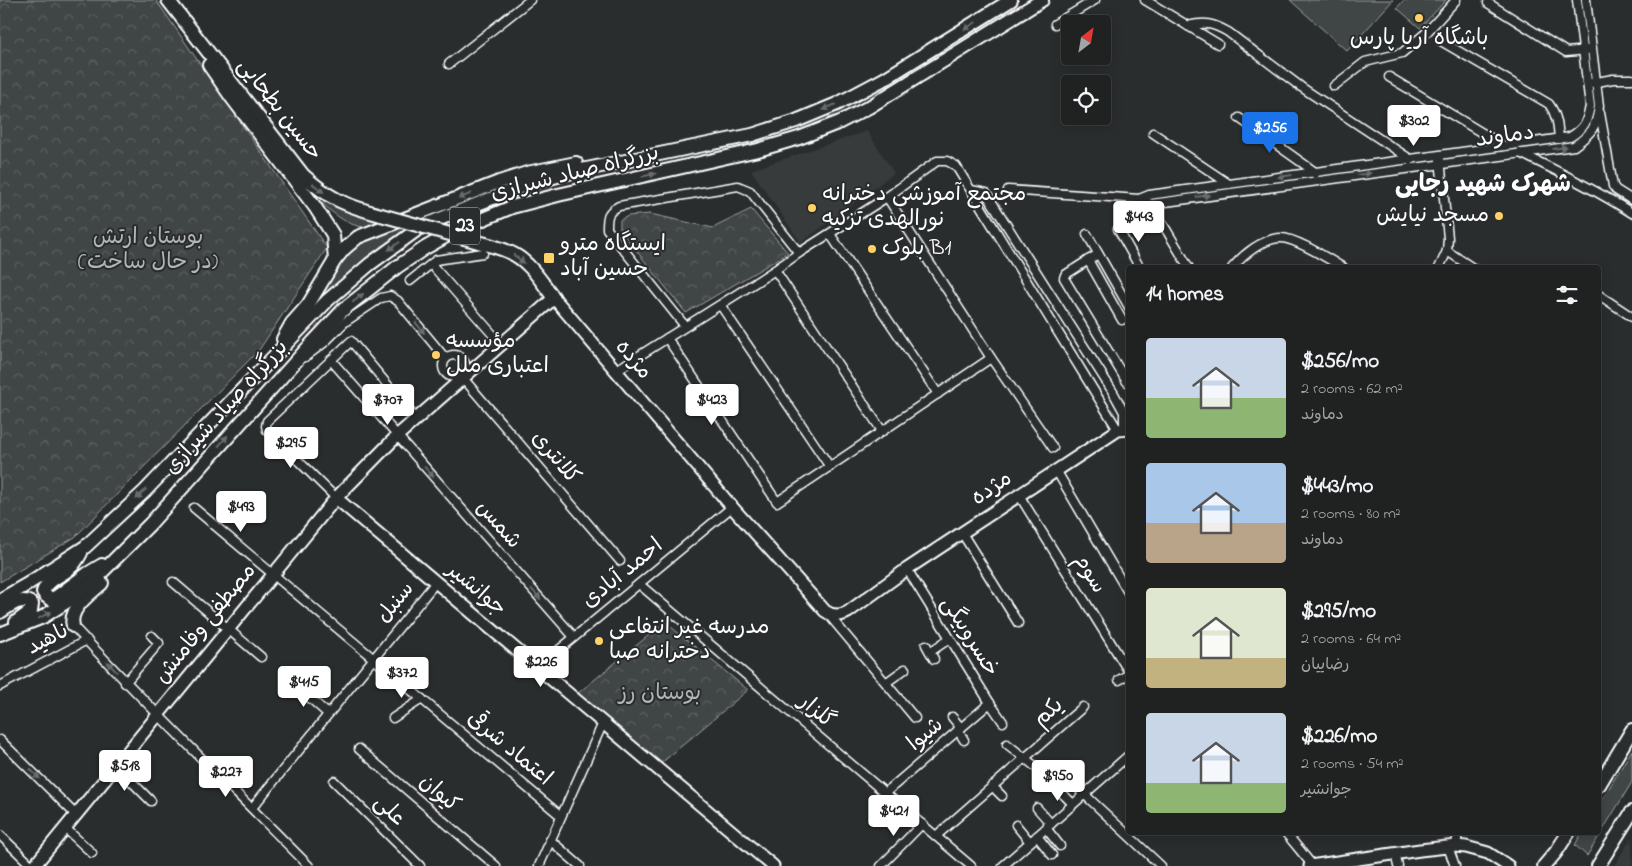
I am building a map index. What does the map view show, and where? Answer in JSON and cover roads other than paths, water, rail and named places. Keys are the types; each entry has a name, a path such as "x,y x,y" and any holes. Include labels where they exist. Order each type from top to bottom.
{"main road":[{"name":"بزرگراه صیاد شیرازی","path":"0,600 26,586 85,547 145,491 309,318 349,281 389,250 425,226 528,184 630,159 752,135 796,121 837,104 884,79 1011,0"},
{"name":"بزرگراه صیاد شیرازی","path":"0,634 43,617 91,583 150,524 344,309 397,267 425,248 459,228 512,207 758,150 799,138 840,122 868,108 1042,0"},
{"path":"171,5 183,28 232,98 315,207 333,235 335,260"},
{"name":"حسین بطحایی","path":"171,5 303,175 328,196 342,203 380,215 475,241"},
{"path":"271,359 292,323 308,305 335,260 358,237 527,173 572,163 630,159"},
{"name":"مژده","path":"475,241 501,248 516,256 526,265 732,508 828,613 839,615 848,612 907,569 1056,470 1124,429"},
{"name":"مصطفی وفامنش","path":"33,866 336,498 397,436 460,377 554,298"},
{"path":"73,626 72,616 77,608 188,495 199,469"},
{"name":"جوانشیر","path":"336,498 603,723 761,862 773,866"},
{"path":"85,547 71,568 45,587 43,592 50,599 56,597 87,574 116,557"},
{"path":"0,612 20,600 27,600 32,604 32,609 27,615 0,630"},
{"path":"1601,782 1632,730"},
{"path":"1598,866 1632,812"},
{"path":"1544,866 1567,835"},
{"path":"1312,866 1452,846 1466,847 1488,853 1508,866"}],"street":[{"path":"449,64 530,0"},
{"path":"1055,24 1095,0"},
{"path":"1146,0 1218,44"},
{"path":"1334,86 1365,62 1402,53 1427,32 1456,0"},
{"name":"دماوند","path":"1139,199 1149,195 1570,137 1581,130 1588,119 1590,106 1576,0"},
{"name":"دماوند","path":"1008,190 1139,199 1151,204 1574,146 1588,136 1592,130 1596,122 1599,106 1586,0"},
{"path":"1488,3 1566,52 1592,49"},
{"path":"1188,26 1202,23 1216,25 1228,32 1301,87 1410,159 1411,168"},
{"path":"1441,41 1549,104 1555,112 1559,139"},
{"path":"1389,77 1504,146"},
{"path":"1587,83 1632,78"},
{"path":"1599,106 1613,186 1632,200"},
{"path":"1239,118 1315,172 1316,181"},
{"path":"1154,133 1229,184"},
{"path":"1520,153 1606,196 1632,213"},
{"path":"1439,155 1448,238 1447,251 1440,265"},
{"path":"615,370 721,306 887,197 937,161 947,160 956,166 1124,429"},
{"path":"685,326 607,229 607,218 611,210 619,206 738,186 744,187 750,191 799,253"},
{"path":"1606,196 1613,186"},
{"path":"971,190 986,193 997,210 1113,392 1124,412 1124,429"},
{"path":"887,197 991,358 1053,448"},
{"path":"1151,204 1187,265"},
{"path":"1118,230 1138,265"},
{"path":"830,234 938,394"},
{"path":"1087,234 1126,302"},
{"path":"1234,265 1239,259 1259,244 1281,238 1300,244 1338,265"},
{"path":"1447,251 1468,265"},
{"path":"410,281 436,260 483,253"},
{"path":"1098,254 1066,274 1064,278 1126,379"},
{"path":"1088,260 1122,320"},
{"path":"431,264 501,344"},
{"path":"775,270 882,431"},
{"path":"286,373 326,342 345,322 381,298 390,296 394,297 446,359"},
{"path":"1601,296 1632,317"},
{"path":"721,306 830,467"},
{"path":"667,338 777,502 991,358"},
{"path":"336,498 267,430 267,420 351,341 416,419"},
{"path":"460,377 444,372 443,368 449,356 456,355 464,362 465,368 462,374 456,377 460,377"},
{"name":"شمس","path":"331,360 574,637"},
{"path":"460,377 464,362"},
{"name":"کلانتری","path":"460,377 620,562"},
{"path":"1056,470 1126,589"},
{"name":"سوم","path":"1019,495 1126,668"},
{"name":"اعتماد شرقی","path":"194,508 561,816"},
{"name":"احمد آبادی","path":"537,668 732,508"},
{"path":"962,533 1018,623"},
{"name":"خسروبیگی","path":"907,569 949,639 1003,722"},
{"path":"173,582 261,657"},
{"name":"سنبل","path":"252,808 436,582"},
{"name":"گلزار","path":"639,584 971,866"},
{"name":"مژده","path":"828,613 915,718"},
{"path":"73,626 126,683 309,866"},
{"path":"126,683 158,643 152,636"},
{"path":"926,645 932,656 949,639"},
{"name":"ناهید","path":"0,686 86,640"},
{"path":"887,682 906,669"},
{"name":"سوم","path":"1119,680 1126,675"},
{"path":"294,684 328,714"},
{"path":"394,718 422,699"},
{"name":"شیوا","path":"885,793 990,703"},
{"name":"یکم","path":"936,836 1084,706"},
{"path":"952,717 960,729 964,740"},
{"path":"539,866 603,723"},
{"path":"0,740 76,814"},
{"path":"1007,744 1046,775"},
{"name":"کیوان","path":"359,749 496,866"},
{"path":"1003,866 1126,758"},
{"path":"116,766 151,801"},
{"path":"1067,778 1126,833"},
{"name":"علی","path":"334,781 420,866"},
{"path":"992,786 1002,796"},
{"path":"1061,792 1073,804"},
{"path":"1037,808 1060,846"},
{"path":"881,866 922,824"},
{"path":"1016,825 1052,855"},
{"path":"65,828 92,853"},
{"path":"0,835 33,866"},
{"path":"1128,835 1161,866"},
{"path":"1287,835 1312,866"},
{"path":"1455,866 1452,846 1457,835"},
{"path":"550,840 580,866"},
{"path":"1395,853 1398,866"}],"place":[{"name":"باشگاه آریا پارس","path":"1419,18"},
{"name":"مجتمع آموزشی دخترانه نورالهدی تزکیه","path":"812,208"},
{"name":"مسجد نیایش","path":"1499,216"},
{"name":"بلوک B1","path":"872,249"},
{"name":"ایستگاه مترو حسین آباد","path":"549,258"},
{"name":"مؤسسه اعتباری ملل","path":"436,355"},
{"name":"مدرسه غیر انتفاعی دخترانه صبا","path":"599,641"}],"district":[{"name":"شهرک شهید رجایی","path":"1483,185"}],"park label":[{"name":"بوستان ارتش (در حال ساخت)","path":"148,250"},
{"name":"بوستان رز","path":"660,694"}]}
